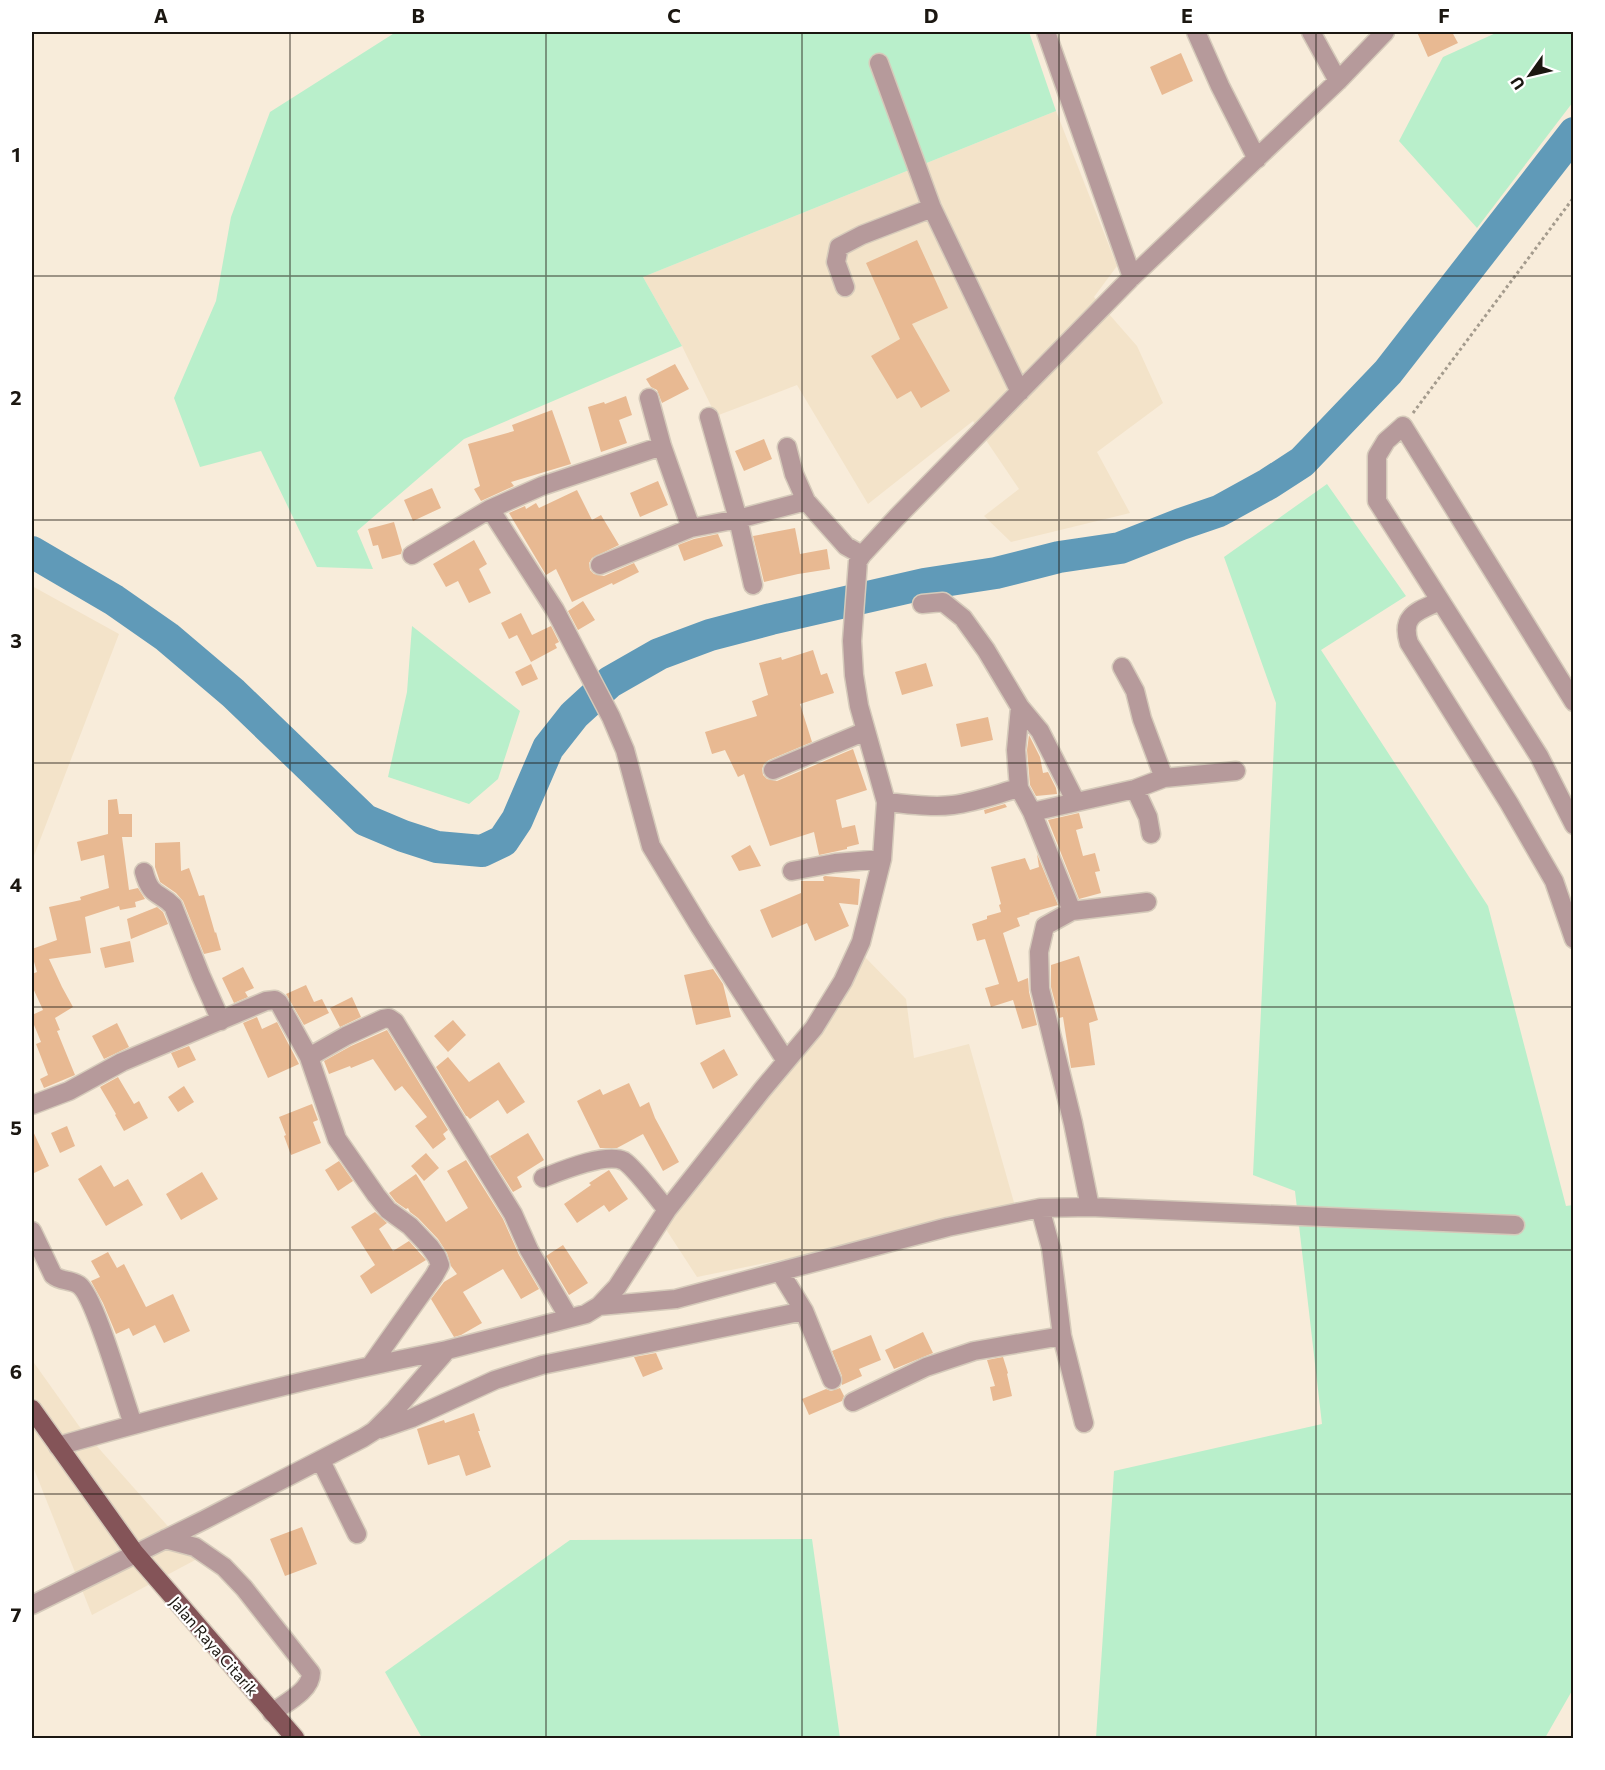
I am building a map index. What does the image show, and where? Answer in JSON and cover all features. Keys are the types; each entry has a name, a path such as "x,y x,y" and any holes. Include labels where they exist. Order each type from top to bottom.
{"main road":[{"name":"Jalan Raya Citarik","path":"32,1409 135,1553 295,1738"}],"street":[{"path":"1046,32 1132,277"},
{"path":"1196,32 1257,159"},
{"path":"1311,32 1338,81"},
{"path":"58,1446 158,1417 372,1365 447,1350 586,1314 599,1306 617,1287 667,1210 814,1028 843,981 861,942 882,860 886,802 859,706 854,675 853,620 860,558 1132,277 1338,81 1385,32"},
{"path":"879,63 932,208 1020,392"},
{"path":"845,287 836,262 839,247 862,235 932,208"},
{"path":"649,398 662,446 691,528"},
{"path":"709,417 738,519 753,585"},
{"path":"1574,702 1403,426 1386,441 1377,456 1377,501 1539,756 1574,825"},
{"path":"412,555 490,508 542,486 662,446"},
{"path":"787,447 794,474 806,501 846,546 860,558"},
{"path":"600,565 691,528 738,519 806,501"},
{"path":"490,508 555,610 611,717 625,750 651,846 786,1061"},
{"path":"1440,601 1414,613 1408,621 1406,632 1409,643 1509,803 1554,881 1574,939"},
{"path":"922,604 943,602 963,618 986,650 1020,707 1040,731 1076,802"},
{"path":"1122,666 1135,691 1142,719 1164,778"},
{"path":"1020,707 1016,750 1018,788 1032,812 1072,911"},
{"path":"773,770 866,731"},
{"path":"1032,812 1135,789 1164,778 1236,771"},
{"path":"886,802 932,806 952,805 1018,788"},
{"path":"1135,789 1148,817 1151,834"},
{"path":"792,871 835,862 882,860"},
{"path":"144,872 147,885 173,906 221,1021"},
{"path":"1090,1207 1073,1123 1040,988 1039,952 1045,926 1072,911 1147,902"},
{"path":"32,1105 69,1091 122,1062 266,1001 276,1000 283,1007 309,1057 337,1139 388,1210 410,1226 430,1247 440,1265 372,1365"},
{"path":"309,1057 383,1019 389,1018 395,1023 513,1214 529,1250 569,1318"},
{"path":"543,1178 582,1163 606,1159 623,1161 667,1210"},
{"path":"599,1306 676,1299 782,1277 948,1227 1090,1207 1515,1225"},
{"path":"1042,1215 1051,1248 1062,1336 1084,1423"},
{"path":"32,1231 53,1275 58,1279 78,1285 87,1296 98,1321 133,1425"},
{"path":"782,1277 800,1304 832,1380"},
{"path":"32,1605 321,1461 374,1431 412,1418 495,1380 542,1365 800,1304"},
{"path":"853,1402 926,1367 974,1351 1062,1336"},
{"path":"374,1431 447,1350"},
{"path":"321,1461 357,1534"},
{"path":"165,1539 195,1547 224,1567 244,1588 311,1673 311,1680 304,1689 272,1713"}],"path":[{"path":"1403,426 1574,197"}],"shaded area":[{"path":"1056,111 1117,266 1094,297 1137,346 1163,403 1097,452 1130,513 1011,542 984,516 1019,489 973,421 868,504 797,385 716,416 682,346 643,277"},
{"path":"32,586 119,634 32,861"},
{"path":"863,955 906,999 914,1058 969,1044 1015,1206 854,1245 697,1277 658,1217"},
{"path":"32,1360 79,1426 197,1559 92,1615 32,1464"}],"green space":[{"path":"396,32 1029,32 1056,111 643,277 682,346 464,439 357,531 373,569 317,567 261,451 200,467 174,398 216,301 231,217 270,112"},
{"path":"1498,32 1573,32 1573,102 1477,228 1399,141 1443,57"},
{"path":"1327,484 1406,596 1321,650 1488,906 1566,1206 1573,1205 1573,1689 1545,1738 1096,1738 1114,1471 1322,1424 1295,1191 1253,1175 1276,703 1224,557"},
{"path":"412,626 520,711 498,779 469,804 388,777 407,692"},
{"path":"812,1539 840,1738 422,1738 385,1672 570,1540"}],"building":[{"path":"1417,32 1452,32 1458,43 1428,57"},
{"path":"1181,53 1193,81 1162,95 1150,67"},
{"path":"917,240 948,308 912,324 950,391 921,408 911,391 897,399 871,356 900,339 866,263"},
{"path":"675,364 689,389 662,403 657,390 651,387 646,379"},
{"path":"626,396 632,415 619,420 627,443 601,452 588,407 604,402 605,404"},
{"path":"552,410 571,464 511,482 514,486 481,501 474,489 480,486 468,444 514,431 512,425"},
{"path":"764,439 772,459 744,471 735,451"},
{"path":"658,481 668,505 640,517 630,493"},
{"path":"432,488 441,508 413,521 404,500"},
{"path":"577,490 592,520 601,515 619,545 592,558 589,563 590,570 594,574 604,576 634,563 639,572 572,602 556,569 546,575 509,513 525,506 526,509 536,503 539,508"},
{"path":"394,522 402,550 401,554 382,559 378,545 373,546 368,529"},
{"path":"795,528 800,554 827,549 830,569 764,582 753,536"},
{"path":"718,534 723,546 684,561 678,545"},
{"path":"474,540 487,564 479,569 491,593 469,603 458,581 446,587 433,564"},
{"path":"583,601 595,620 578,630 568,611"},
{"path":"521,613 532,635 551,626 559,642 555,644 557,648 531,662 517,635 509,639 501,623"},
{"path":"813,650 821,675 827,673 834,693 800,704 812,742 769,760 762,769 767,779 777,781 853,749 867,790 836,800 842,828 855,825 859,844 819,855 814,832 770,846 744,774 738,777 725,750 712,754 705,732 757,716 752,701 768,695 759,663 781,657 782,660"},
{"path":"926,663 933,686 902,695 895,672"},
{"path":"531,664 538,679 522,686 515,672"},
{"path":"988,717 993,740 961,747 956,724"},
{"path":"1029,735 1040,757 1043,773 1048,772 1057,794 1036,796 1030,785 1027,750"},
{"path":"117,799 119,814 132,814 132,837 122,837 129,890 138,888 145,899 135,902 136,907 120,910 119,906 85,917 91,953 49,959 73,1007 55,1018 60,1030 57,1031 75,1075 44,1088 40,1079 48,1075 36,1044 41,1042 32,1020 32,1015 43,1010 32,986 32,974 37,972 32,949 57,940 49,907 81,900 80,897 109,888 104,855 81,861 77,842 108,834 108,800"},
{"path":"1005,804 1007,807 985,814 984,810"},
{"path":"1079,813 1083,828 1076,830 1083,856 1095,853 1100,871 1095,872 1101,893 1079,899 1048,820"},
{"path":"180,842 181,871 189,868 199,896 204,895 221,950 204,954 183,901 160,882 155,867 155,843"},
{"path":"750,845 761,866 739,871 731,856"},
{"path":"1037,854 1058,905 1017,918 1020,926 1003,933 1018,982 1028,978 1037,1025 1022,1029 1013,1000 991,1007 985,988 999,984 985,939 977,941 972,924 1001,912 991,867 1025,858 1030,870 1039,867"},
{"path":"825,876 860,879 858,905 839,903 849,926 815,941 807,923 772,938 760,910 801,893 801,881 824,881"},
{"path":"157,907 163,912 168,924 131,939 127,919"},
{"path":"130,941 134,962 105,968 100,948"},
{"path":"1079,956 1098,1020 1089,1023 1095,1065 1071,1068 1063,1017 1059,1018 1051,987 1051,965"},
{"path":"243,967 254,988 245,992 248,997 234,1003 222,978"},
{"path":"713,969 723,984 731,1017 696,1025 684,975"},
{"path":"306,985 314,1002 322,999 329,1013 304,1025 286,994"},
{"path":"352,997 361,1017 340,1027 330,1008"},
{"path":"257,1017 262,1029 277,1022 299,1064 268,1078 243,1023"},
{"path":"453,1020 466,1035 448,1052 434,1036"},
{"path":"117,1023 129,1047 104,1059 92,1036"},
{"path":"387,1030 448,1130 443,1134 446,1139 433,1149 415,1126 427,1117 402,1086 395,1091 373,1059 329,1074 324,1061"},
{"path":"189,1046 196,1060 178,1068 171,1053"},
{"path":"724,1049 738,1075 713,1089 700,1063"},
{"path":"448,1057 469,1082 499,1062 525,1102 507,1114 498,1100 470,1119 436,1067"},
{"path":"118,1077 134,1104 139,1101 148,1118 124,1131 100,1087"},
{"path":"629,1083 640,1107 649,1102 679,1162 663,1171 643,1134 617,1148 600,1148 577,1101 600,1089 603,1095"},
{"path":"184,1086 194,1102 178,1112 168,1097"},
{"path":"312,1104 318,1120 313,1122 321,1143 291,1155 279,1117"},
{"path":"67,1126 75,1146 60,1153 51,1133"},
{"path":"32,1129 49,1166 32,1174"},
{"path":"528,1133 544,1160 517,1177 522,1187 513,1192 490,1156"},
{"path":"426,1153 439,1168 424,1181 411,1166"},
{"path":"466,1160 503,1219 519,1255 539,1289 521,1299 503,1269 463,1292 482,1323 454,1337 431,1299 444,1282 457,1274 438,1239 408,1208 396,1202 389,1193 416,1174 446,1222 468,1208 447,1171"},
{"path":"339,1161 353,1181 338,1191 325,1170"},
{"path":"101,1165 114,1187 128,1179 143,1205 106,1226 78,1179"},
{"path":"609,1170 628,1199 609,1212 604,1205 577,1223 564,1204"},
{"path":"202,1172 218,1199 181,1220 166,1194"},
{"path":"375,1212 387,1223 379,1229 393,1251 409,1241 426,1260 371,1294 360,1276 375,1265 351,1227"},
{"path":"563,1245 588,1283 569,1295 546,1256"},
{"path":"108,1252 117,1268 124,1264 146,1307 173,1294 190,1331 164,1343 155,1325 133,1336 129,1328 116,1334 91,1281 100,1277 91,1261"},
{"path":"923,1332 933,1353 894,1369 885,1350"},
{"path":"871,1335 881,1360 859,1369 862,1376 842,1385 842,1376 832,1351"},
{"path":"656,1353 663,1369 643,1377 634,1357"},
{"path":"1003,1357 1012,1396 993,1401 990,1387 995,1386 987,1360"},
{"path":"840,1388 844,1396 842,1401 809,1415 802,1399 826,1389 831,1391"},
{"path":"474,1413 491,1467 466,1476 459,1455 428,1465 417,1429"},
{"path":"302,1527 317,1564 285,1576 270,1539"}],"waterway":[{"path":"32,552 114,600 167,637 233,693 365,820 437,847 482,851 503,841 517,820 548,748 574,715 610,682 659,654 710,635 771,619 924,584 996,573 1059,557 1120,548 1219,511 1302,462 1388,372 1574,133"}]}
